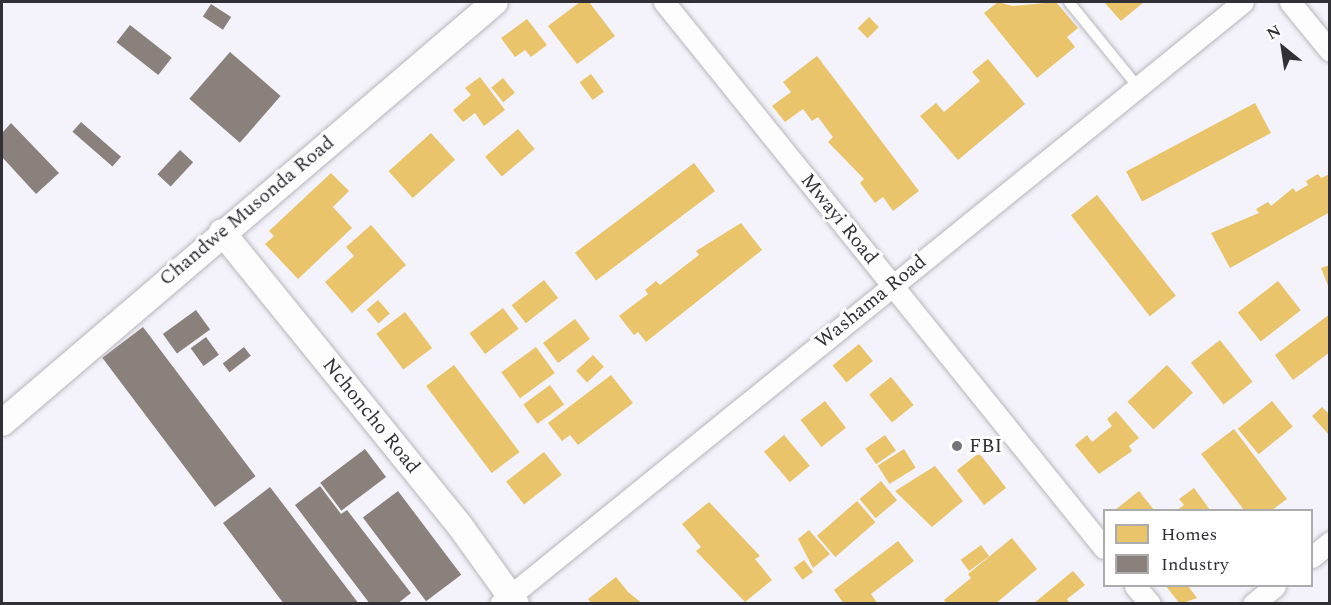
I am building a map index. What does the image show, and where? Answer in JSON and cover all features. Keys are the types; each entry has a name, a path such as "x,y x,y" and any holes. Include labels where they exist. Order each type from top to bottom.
{"street":[{"name":"Chandwe Musonda Road","path":"2,423 222,232 495,2"},
{"name":"Mwayi Road","path":"664,2 1103,547"},
{"name":"Washama Road","path":"509,600 892,285 1243,2"},
{"path":"1290,2 1329,51"},
{"name":"Nchoncho Road","path":"222,232 509,600"},
{"path":"1313,555 1329,542"},
{"path":"1137,587 1150,603"},
{"path":"1253,603 1273,587"}],"lane":[{"path":"1069,2 1138,87"}],"building: Homes":[{"path":"580,2 589,2 615,36 577,64 548,26"},
{"path":"998,2 1012,6 1056,2 1078,28 1067,37 1075,47 1037,78 984,13"},
{"path":"1104,2 1144,2 1121,21"},
{"path":"869,17 879,27 868,38 858,28"},
{"path":"527,19 547,45 531,57 525,50 515,57 501,38"},
{"path":"817,56 919,191 893,211 883,197 875,203 860,183 864,179 828,142 833,137 818,117 812,121 803,109 785,122 772,106 791,92 783,82"},
{"path":"988,59 1025,104 958,160 920,116 936,103 944,112 980,81 972,72"},
{"path":"591,74 604,92 593,100 580,82"},
{"path":"480,77 505,110 484,126 475,113 463,122 453,110 471,95 465,88"},
{"path":"503,78 515,93 503,102 491,87"},
{"path":"1255,103 1271,133 1142,202 1126,172"},
{"path":"518,129 535,149 502,177 485,157"},
{"path":"431,133 455,160 413,198 389,171"},
{"path":"694,163 715,191 596,281 575,253"},
{"path":"331,173 349,191 333,207 352,228 298,279 265,244 274,236 269,231"},
{"path":"1318,174 1321,178 1330,174 1330,212 1230,268 1211,233 1259,213 1256,209 1268,202 1271,206 1293,188 1296,192 1308,185 1306,181"},
{"path":"1097,195 1176,296 1150,316 1071,215"},
{"path":"741,223 762,250 646,342 638,332 634,335 619,316 648,294 645,290 656,281 660,285 699,255 696,251"},
{"path":"371,225 406,265 352,313 325,282 354,256 346,247"},
{"path":"1330,265 1330,288 1329,288 1321,268"},
{"path":"544,280 558,298 526,323 512,305"},
{"path":"1278,281 1301,310 1261,342 1238,312"},
{"path":"378,300 390,314 378,323 367,310"},
{"path":"503,308 519,329 485,354 469,333"},
{"path":"405,312 432,348 403,370 376,334"},
{"path":"1330,314 1330,352 1293,380 1275,355"},
{"path":"575,319 590,339 558,363 543,343"},
{"path":"1220,340 1253,382 1223,405 1191,363"},
{"path":"859,344 873,361 846,382 833,365"},
{"path":"536,347 555,373 520,398 501,372"},
{"path":"593,355 604,367 587,382 576,371"},
{"path":"454,365 520,452 492,473 426,386"},
{"path":"1167,365 1193,393 1153,430 1128,402"},
{"path":"611,375 633,403 578,445 570,435 562,441 548,423"},
{"path":"891,377 914,405 892,423 869,395"},
{"path":"550,385 564,404 537,424 523,404"},
{"path":"825,401 846,428 822,447 801,420"},
{"path":"1272,401 1293,427 1259,454 1238,429"},
{"path":"1322,407 1330,415 1330,436 1312,416"},
{"path":"1116,411 1139,438 1129,446 1132,451 1099,474 1075,445 1087,435 1092,442 1112,426 1107,419"},
{"path":"1234,429 1287,499 1273,509 1243,509 1201,454"},
{"path":"784,435 810,466 790,482 764,452"},
{"path":"885,435 896,451 876,464 865,449"},
{"path":"904,449 916,468 889,484 878,465"},
{"path":"544,452 562,475 524,504 506,482"},
{"path":"979,453 1006,488 984,505 957,470"},
{"path":"935,466 963,501 932,527 895,491"},
{"path":"881,481 897,500 876,518 860,499"},
{"path":"1194,488 1209,509 1178,509 1184,505 1179,499"},
{"path":"1139,491 1153,509 1116,509"},
{"path":"857,501 875,522 835,557 817,536"},
{"path":"709,502 760,556 755,559 772,580 745,602 696,551 701,547 682,524"},
{"path":"809,530 830,554 813,568 798,539"},
{"path":"1012,538 1037,569 995,604 947,604 944,600 971,578 968,574"},
{"path":"898,541 914,561 871,594 878,604 844,604 834,590"},
{"path":"981,545 989,556 969,571 961,560"},
{"path":"804,560 813,572 803,580 794,568"},
{"path":"1073,571 1085,585 1067,599 1070,604 1033,604"},
{"path":"616,577 628,592 643,604 592,604 588,599"},
{"path":"1167,587 1189,587 1197,598 1180,604"}],"building: Industry":[{"path":"211,4 231,17 223,30 203,17"},
{"path":"130,25 172,58 158,75 116,42"},
{"path":"230,52 281,96 240,143 189,99"},
{"path":"81,122 121,157 112,167 72,132"},
{"path":"11,123 59,173 36,194 2,157 2,133"},
{"path":"180,150 193,162 171,186 157,174"},
{"path":"196,310 210,329 177,354 163,334"},
{"path":"143,327 256,476 215,507 102,358"},
{"path":"206,337 219,355 204,366 191,348"},
{"path":"244,347 251,356 229,372 223,364"},
{"path":"365,449 386,477 341,511 320,483"},
{"path":"320,486 341,514 347,510 411,593 397,604 370,604 295,505"},
{"path":"270,487 359,604 284,604 223,523"},
{"path":"398,491 461,575 426,601 363,517"}],"place":[{"name":"FBI","path":"957,446"}]}
